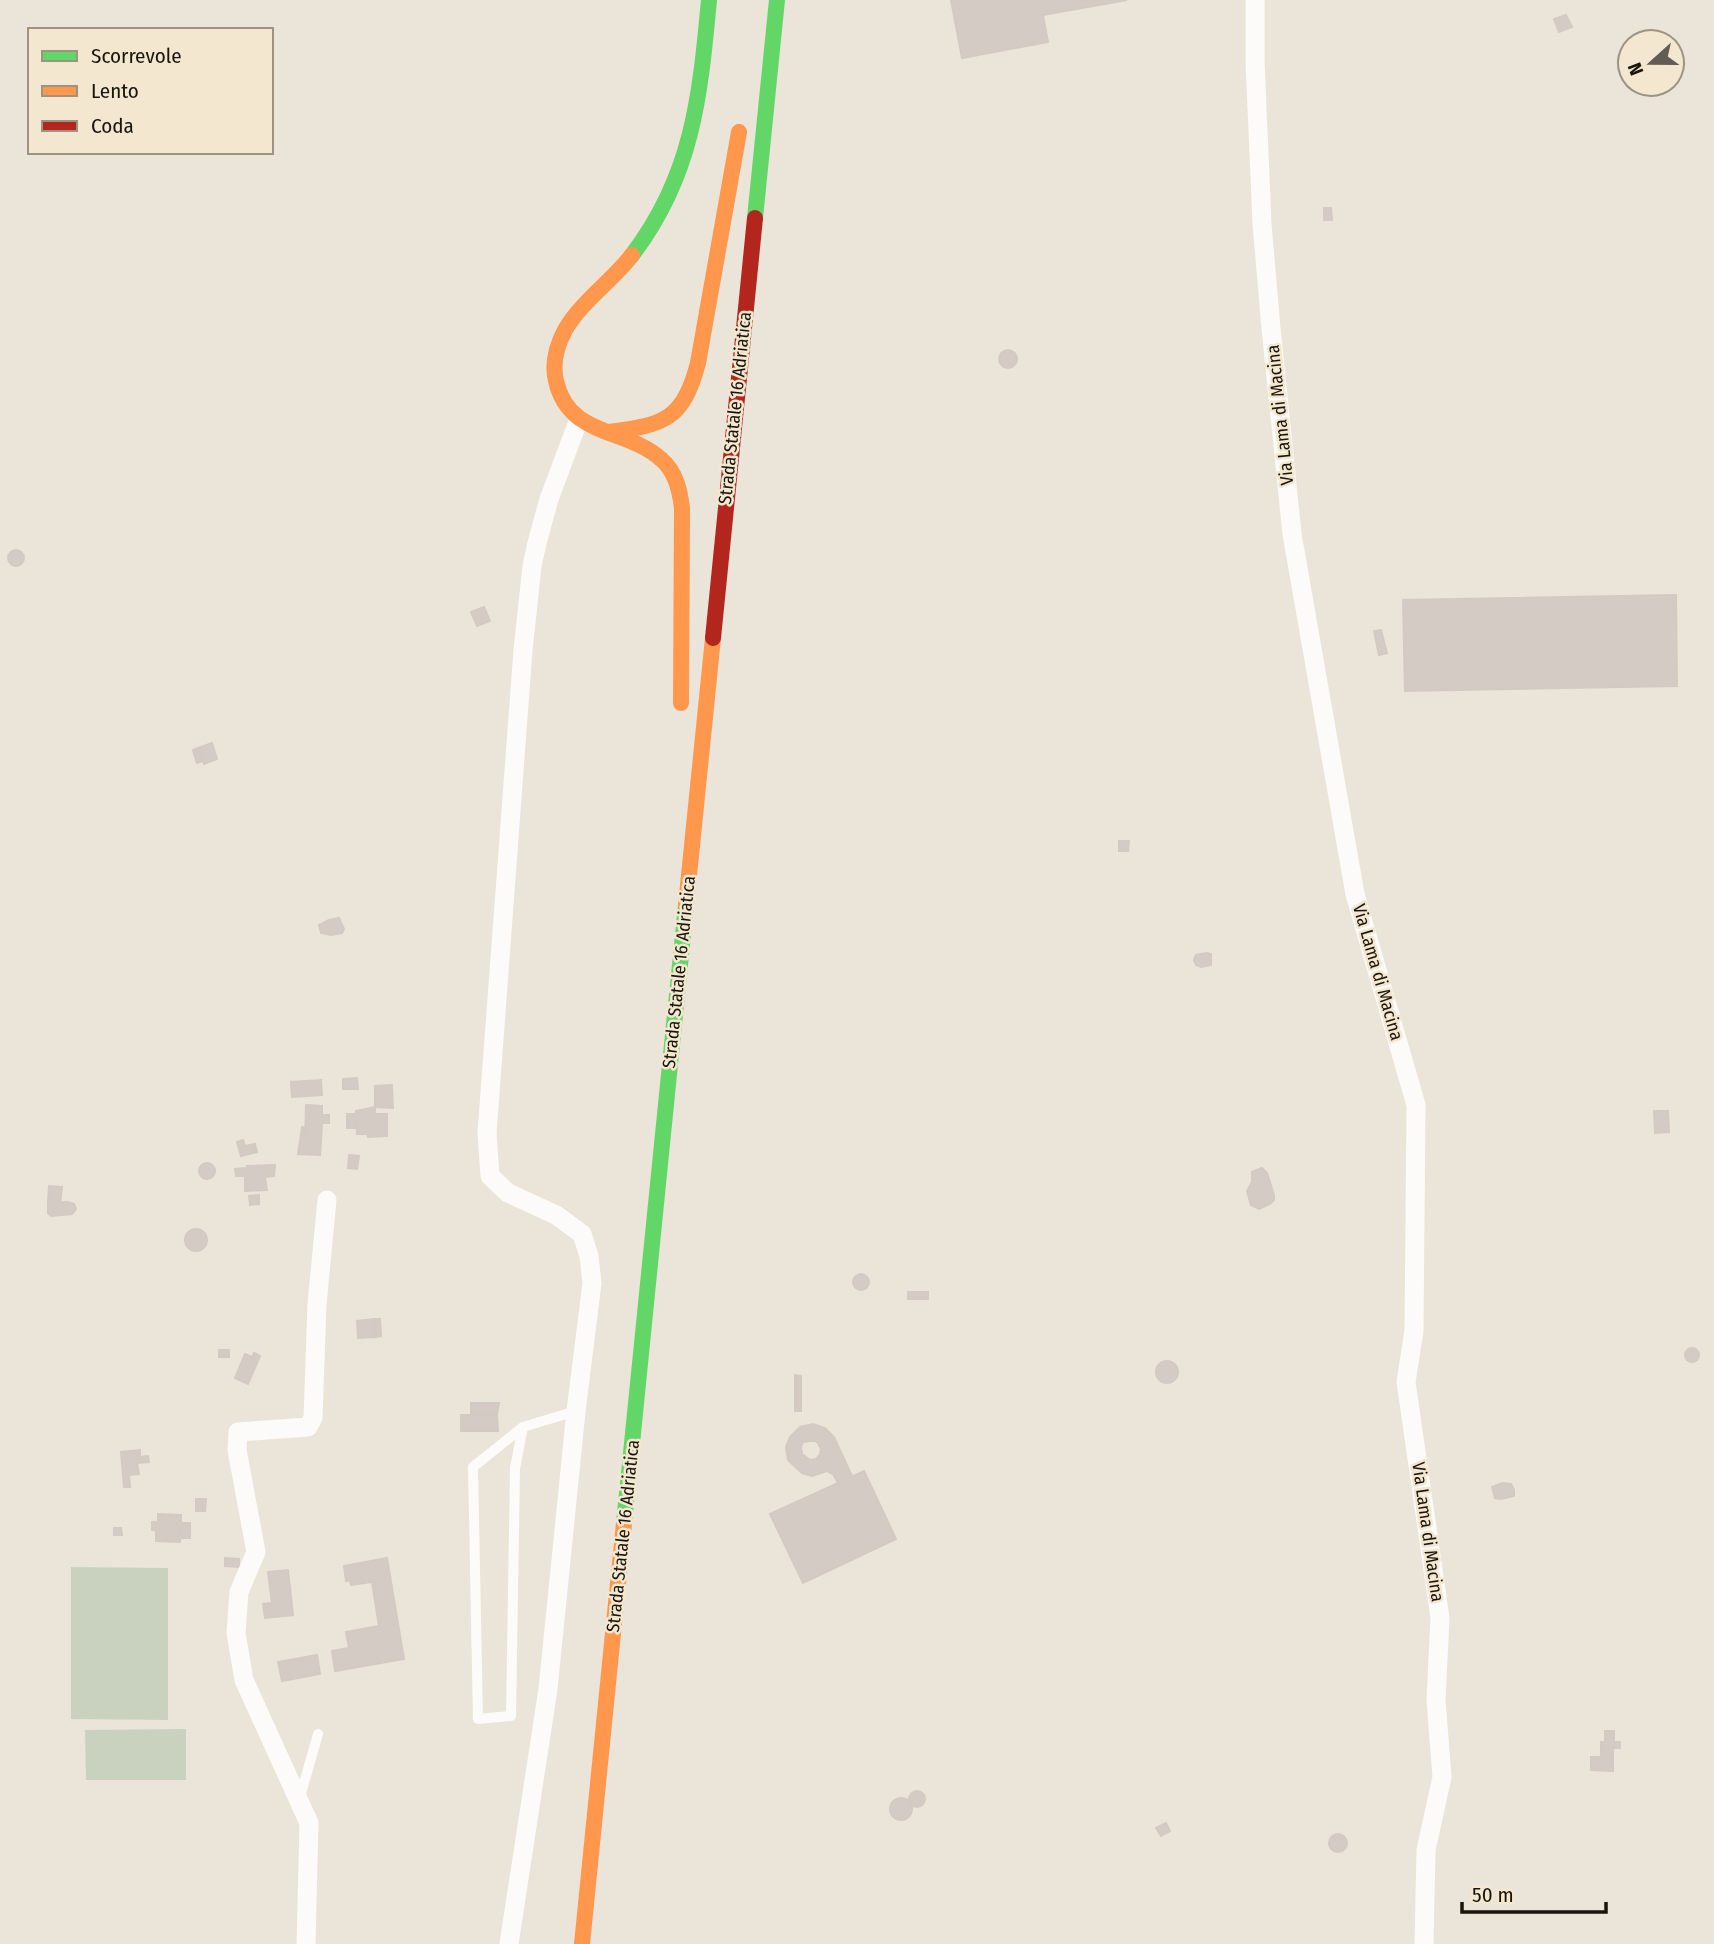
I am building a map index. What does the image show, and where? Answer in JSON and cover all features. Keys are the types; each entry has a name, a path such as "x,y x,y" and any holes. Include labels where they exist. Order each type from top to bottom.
{"highway":[{"path":"697,550 680,709 682,508 679,489 670,470 658,456 579,419 566,407 558,390 554,367 558,347 571,320 641,243 662,211 679,176 696,117 709,0"},
{"name":"Strada Statale 16 Adriatica","path":"582,1944 777,0"},
{"path":"769,73 783,0"},
{"name":"Strada Statale 16 Adriatica","path":"608,432 647,426 665,420 679,409 691,388 698,363 740,126 718,343"}],"street":[{"name":"Via Lama di Macina","path":"1255,0 1262,224 1292,534 1355,894 1416,1105 1414,1331 1406,1382 1440,1618 1436,1700 1442,1777 1426,1850 1424,1944"},
{"path":"509,1944 548,1689 576,1410 592,1283 589,1256 582,1234 555,1215 508,1193 490,1176 487,1133 523,650 532,566 542,521 579,419"},
{"path":"306,1944 309,1823 244,1680 236,1633 239,1592 256,1552 237,1450 238,1432 308,1427 313,1418 317,1304 327,1200"}],"lane":[{"path":"523,1427 516,1468 512,1716 478,1718 473,1466 523,1427 576,1410"},
{"path":"299,1801 318,1734"}],"green space":[{"path":"71,1567 168,1568 168,1720 71,1719"},
{"path":"186,1729 186,1780 86,1780 85,1730"}],"building":[{"path":"951,0 1127,0 1043,15 1048,42 962,58"},
{"path":"1566,15 1572,27 1559,32 1554,19"},
{"path":"1324,208 1331,208 1332,220 1324,220"},
{"path":"1008,350 1014,353 1017,359 1014,365 1008,368 1002,365 999,359 1002,353"},
{"path":"16,550 24,558 16,566 8,558"},
{"path":"1676,595 1677,686 1405,691 1403,600"},
{"path":"484,607 490,621 477,626 471,612"},
{"path":"1381,630 1387,653 1379,655 1374,631"},
{"path":"212,743 217,759 204,764 198,748"},
{"path":"198,748 203,761 197,763 193,750"},
{"path":"1119,841 1129,841 1128,851 1119,851"},
{"path":"339,918 344,929 342,933 321,933 319,925"},
{"path":"1211,954 1211,965 1196,965 1196,955"},
{"path":"357,1078 358,1089 343,1089 343,1079"},
{"path":"321,1080 322,1095 292,1097 291,1082"},
{"path":"392,1085 393,1108 375,1107 375,1086"},
{"path":"306,1105 322,1106 322,1115 329,1115 329,1123 322,1123 321,1142 305,1141"},
{"path":"375,1107 375,1114 379,1114 379,1126 387,1126 387,1136 368,1137 368,1134 357,1134 356,1111"},
{"path":"1654,1111 1668,1111 1669,1132 1655,1133"},
{"path":"347,1114 356,1114 357,1128 347,1128"},
{"path":"379,1114 387,1114 387,1126 379,1126"},
{"path":"302,1127 306,1128 305,1141 321,1142 320,1155 298,1154"},
{"path":"243,1140 245,1146 255,1144 257,1152 241,1156 237,1142"},
{"path":"349,1155 359,1156 357,1169 348,1168"},
{"path":"204,1163 210,1163 215,1171 213,1177 204,1179 199,1174 199,1168"},
{"path":"275,1165 274,1176 265,1177 267,1190 245,1191 245,1176 236,1176 235,1169"},
{"path":"1262,1168 1267,1173 1274,1200 1259,1209 1251,1205 1247,1191 1252,1182 1252,1172"},
{"path":"49,1186 62,1187 60,1204 48,1203"},
{"path":"259,1195 259,1204 250,1205 249,1196"},
{"path":"48,1203 74,1204 76,1209 72,1214 51,1216 48,1213"},
{"path":"196,1229 204,1232 207,1240 204,1248 196,1251 188,1248 185,1240 188,1232"},
{"path":"858,1274 864,1274 869,1282 867,1288 858,1290 853,1285 853,1279"},
{"path":"908,1292 928,1292 928,1299 908,1299"},
{"path":"374,1319 376,1337 358,1338 357,1321"},
{"path":"374,1319 380,1319 381,1336 376,1337"},
{"path":"1692,1348 1697,1350 1697,1360 1692,1362 1687,1360 1685,1355 1687,1350"},
{"path":"219,1350 229,1350 229,1357 219,1357"},
{"path":"254,1353 260,1356 248,1384 235,1378 245,1354 252,1357"},
{"path":"1167,1361 1175,1364 1178,1372 1175,1380 1167,1383 1159,1380 1156,1372 1159,1364"},
{"path":"795,1375 801,1376 801,1411 795,1411"},
{"path":"471,1403 499,1403 497,1415 471,1415"},
{"path":"461,1415 497,1415 498,1431 461,1431"},
{"path":"813,1424 825,1428 834,1437 852,1476 838,1483 833,1474 827,1471 812,1476 802,1473 788,1460 786,1447 790,1437 800,1427","holes":["815,1441 821,1449 820,1454 816,1459 810,1460 802,1454 801,1447 803,1442"]},
{"path":"140,1450 140,1457 148,1456 149,1462 137,1463 139,1474 129,1475 130,1487 124,1487 121,1452"},
{"path":"864,1471 896,1539 803,1583 770,1514"},
{"path":"1502,1483 1511,1484 1514,1496 1495,1498 1492,1487"},
{"path":"196,1499 206,1499 205,1511 196,1511"},
{"path":"158,1514 181,1515 180,1542 156,1541 156,1530 152,1530 152,1522 158,1522"},
{"path":"181,1523 190,1523 190,1538 180,1538"},
{"path":"114,1528 121,1528 122,1535 114,1535"},
{"path":"225,1558 239,1559 239,1567 225,1566"},
{"path":"387,1558 404,1659 335,1671 332,1651 349,1648 346,1632 379,1626 372,1582 351,1585 350,1580 346,1581 344,1566"},
{"path":"288,1570 293,1615 265,1618 263,1604 272,1603 268,1572"},
{"path":"317,1655 320,1674 282,1681 278,1662"},
{"path":"1605,1731 1614,1731 1614,1742 1620,1742 1620,1748 1613,1748 1613,1771 1591,1770 1591,1757 1601,1757 1601,1742 1605,1742"},
{"path":"917,1791 925,1799 917,1807 909,1799"},
{"path":"901,1798 909,1801 912,1809 909,1817 901,1820 893,1817 890,1809 893,1801"},
{"path":"1166,1823 1170,1831 1161,1836 1156,1828"},
{"path":"1338,1834 1344,1837 1347,1843 1344,1849 1338,1852 1332,1849 1329,1843 1332,1837"}],"traffic: fast":[{"path":"632,255 669,195 681,164 697,102 709,0"},
{"path":"755,218 777,0"},
{"path":"624,1523 686,905"}],"traffic: slow":[{"path":"609,432 657,422 678,408 686,397 698,363 739,132"},
{"path":"632,255 580,310 565,330 556,355 555,375 563,399 573,413 600,430 648,449 667,465 677,482 682,508 681,703"},
{"path":"686,905 713,638"},
{"path":"582,1944 624,1523"}],"traffic: jam":[{"path":"713,638 755,218"}]}
